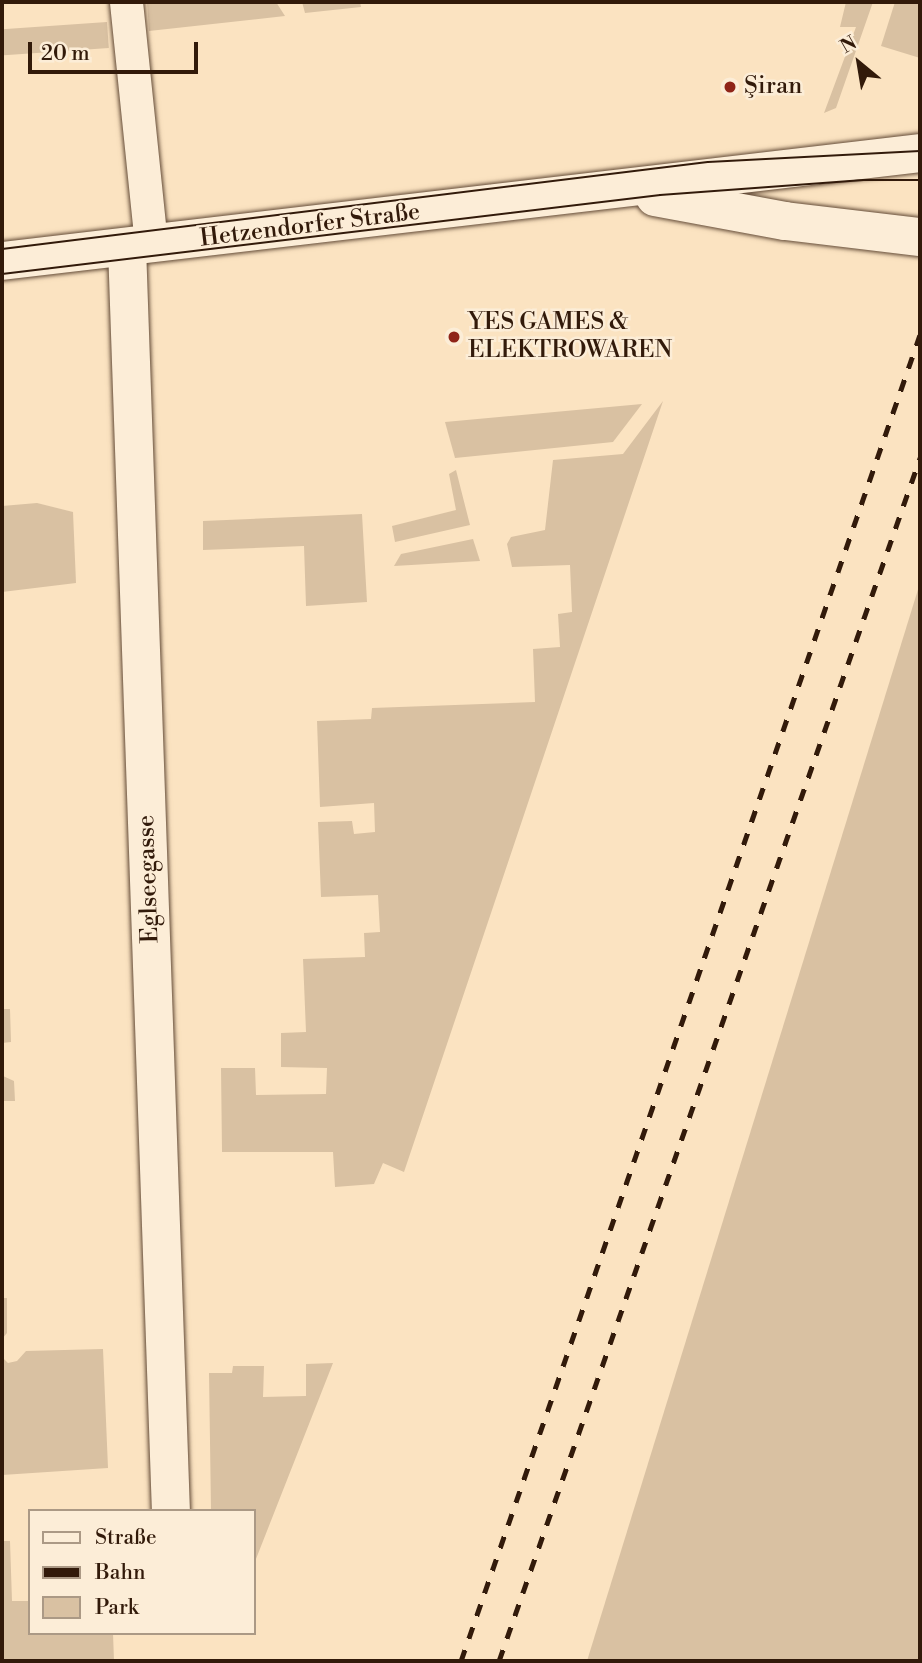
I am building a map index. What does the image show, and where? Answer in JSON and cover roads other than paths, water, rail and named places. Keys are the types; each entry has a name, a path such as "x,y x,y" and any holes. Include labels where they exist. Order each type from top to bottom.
{"street":[{"name":"Hetzendorfer Straße","path":"2,261 920,153"},
{"name":"Hetzendorfer Straße","path":"619,190 785,221 920,237"},
{"name":"Eglseegasse","path":"139,246 171,1509"}],"lane":[{"path":"126,2 139,246"}],"tram line":[{"path":"2,249 708,162 920,151"},
{"path":"2,274 660,195 863,180 920,180"}],"railway":[{"path":"461,1661 920,335"},
{"path":"499,1661 920,458"}],"place":[{"name":"Şiran","path":"730,87"},
{"name":"YES GAMES & ELEKTROWAREN","path":"454,337"}]}
